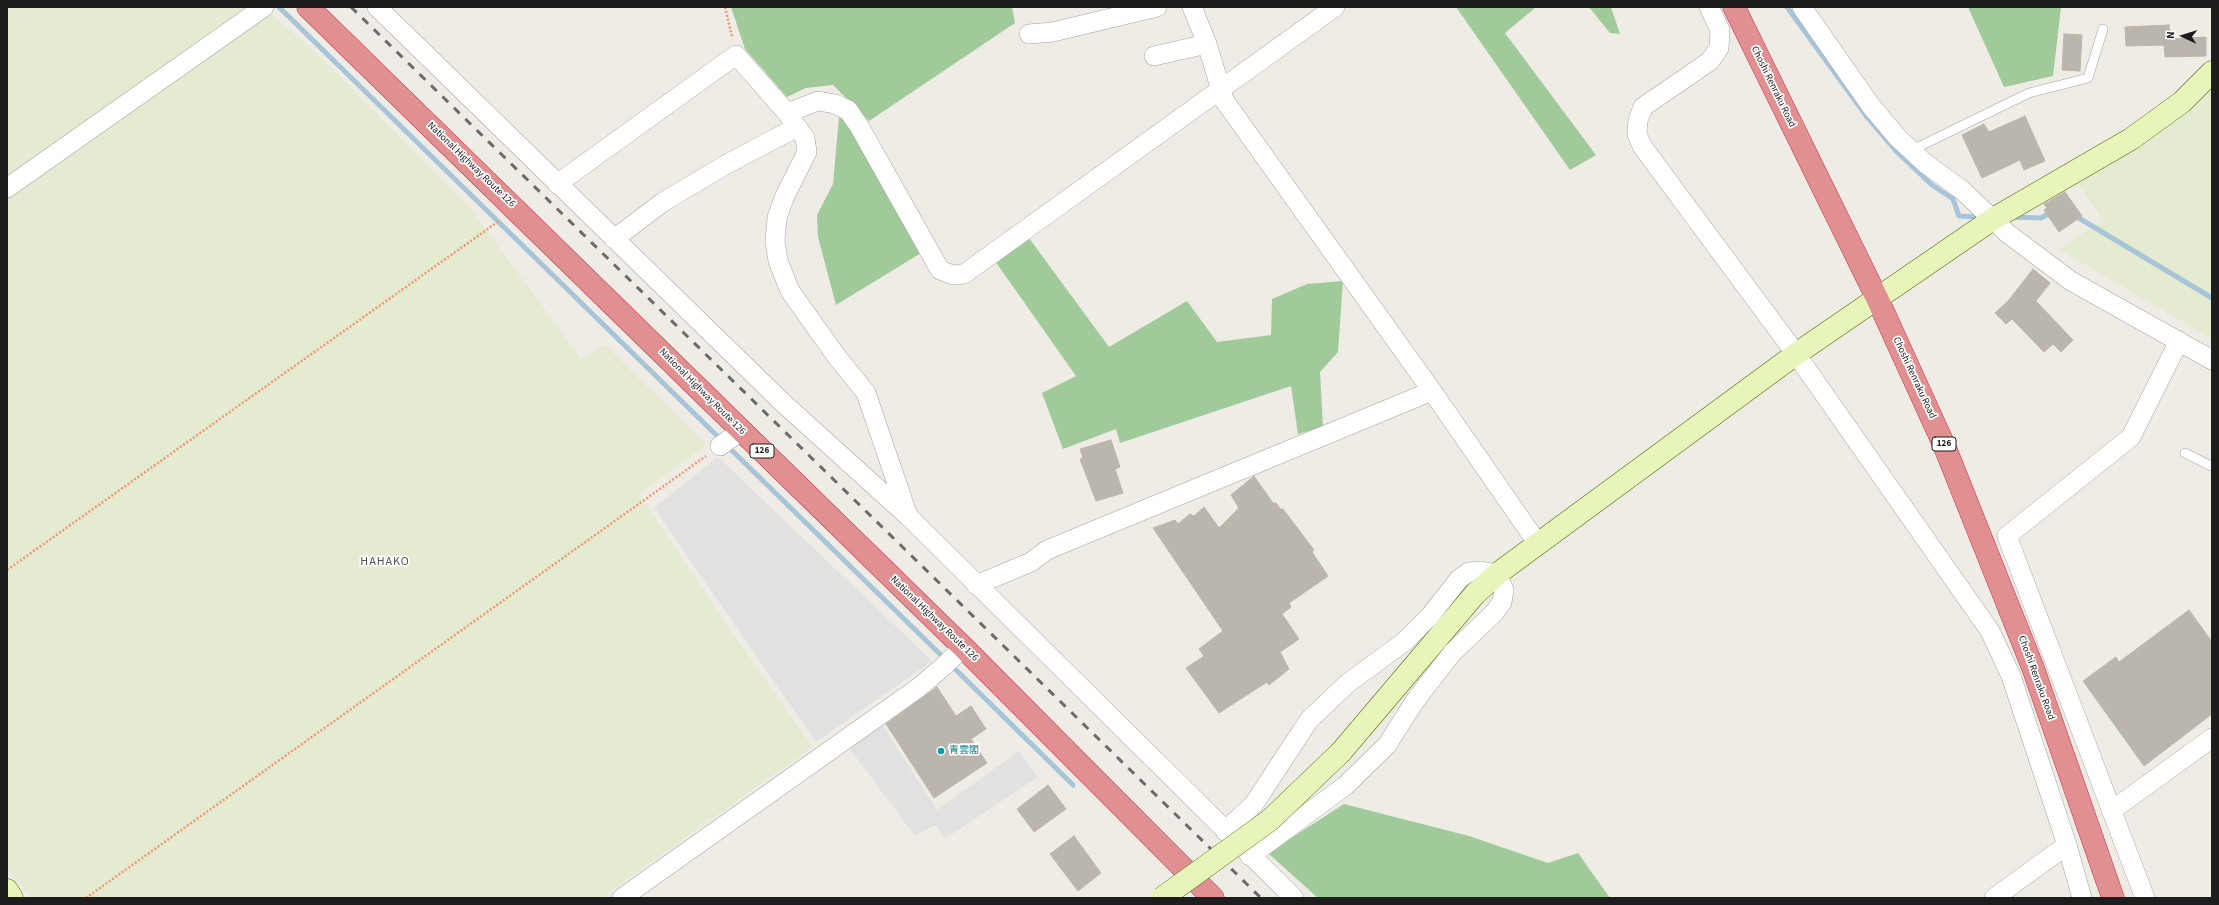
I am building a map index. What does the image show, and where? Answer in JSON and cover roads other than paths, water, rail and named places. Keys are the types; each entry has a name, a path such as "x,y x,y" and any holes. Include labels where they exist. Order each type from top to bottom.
{"highway":[{"name":"National Highway Route 126","path":"308,7 522,214 730,439 953,658 1186,871 1213,898"},
{"name":"Choshi Renraku Road","path":"1734,7 1877,298 1944,445 2033,668 2113,898"}],"street":[{"path":"7,188 264,7"},
{"path":"377,7 782,402 909,517 1227,834 1294,898"},
{"path":"1029,34 1054,32 1157,7"},
{"path":"1192,7 1207,44 1218,78 1220,91 1224,100 1432,391 1538,544"},
{"path":"614,239 663,202 727,164 818,101 835,104 848,110 860,126 940,270 953,275 964,274 1335,7"},
{"path":"1709,7 1720,30 1718,48 1710,61 1643,107 1638,120 1637,134 1642,146 1796,354 1990,631 2011,676 2067,845 2082,898"},
{"path":"1802,7 1870,106 1926,164 1962,190 2007,233 2071,281 2212,360"},
{"path":"1154,56 1207,44"},
{"path":"557,184 736,55 792,120 805,138 807,152 784,198 777,218 776,241 778,262 790,291 837,357 866,393 909,517"},
{"path":"1162,898 1270,820 1341,752 1476,594 1497,574 1796,354 1877,298 1993,219 2131,139 2182,102 2212,72"},
{"path":"2145,898 2008,536 2131,437 2179,341"},
{"path":"976,584 1031,562 1047,550 1432,391"},
{"path":"1186,871 1227,834 1254,804 1309,720 1348,683 1404,642 1430,616 1464,575 1469,572 1481,571 1497,574"},
{"path":"1250,856 1345,786 1387,745 1415,701 1452,653 1496,612 1502,602 1504,590 1497,574"},
{"path":"622,898 918,688 953,658"},
{"path":"2111,811 2212,738"},
{"path":"1994,898 2067,845"}],"lane":[{"path":"1912,150 2029,93 2088,78 2102,30"},
{"path":"2185,453 2211,466 2212,465"}],"waterway":[{"path":"279,7 945,659"},
{"path":"1787,7 1867,117 1896,151 1932,185 1953,199 1959,216 1982,217"},
{"path":"2012,217 2041,218 2046,215 2053,216"},
{"path":"2073,217 2077,217 2212,298"},
{"path":"951,665 1073,785"}],"railway":[{"path":"351,7 1261,898"}],"place":[{"name":"青雲閣","path":"941,751"}],"district":[{"name":"HAHAKO","path":"385,562"}]}
